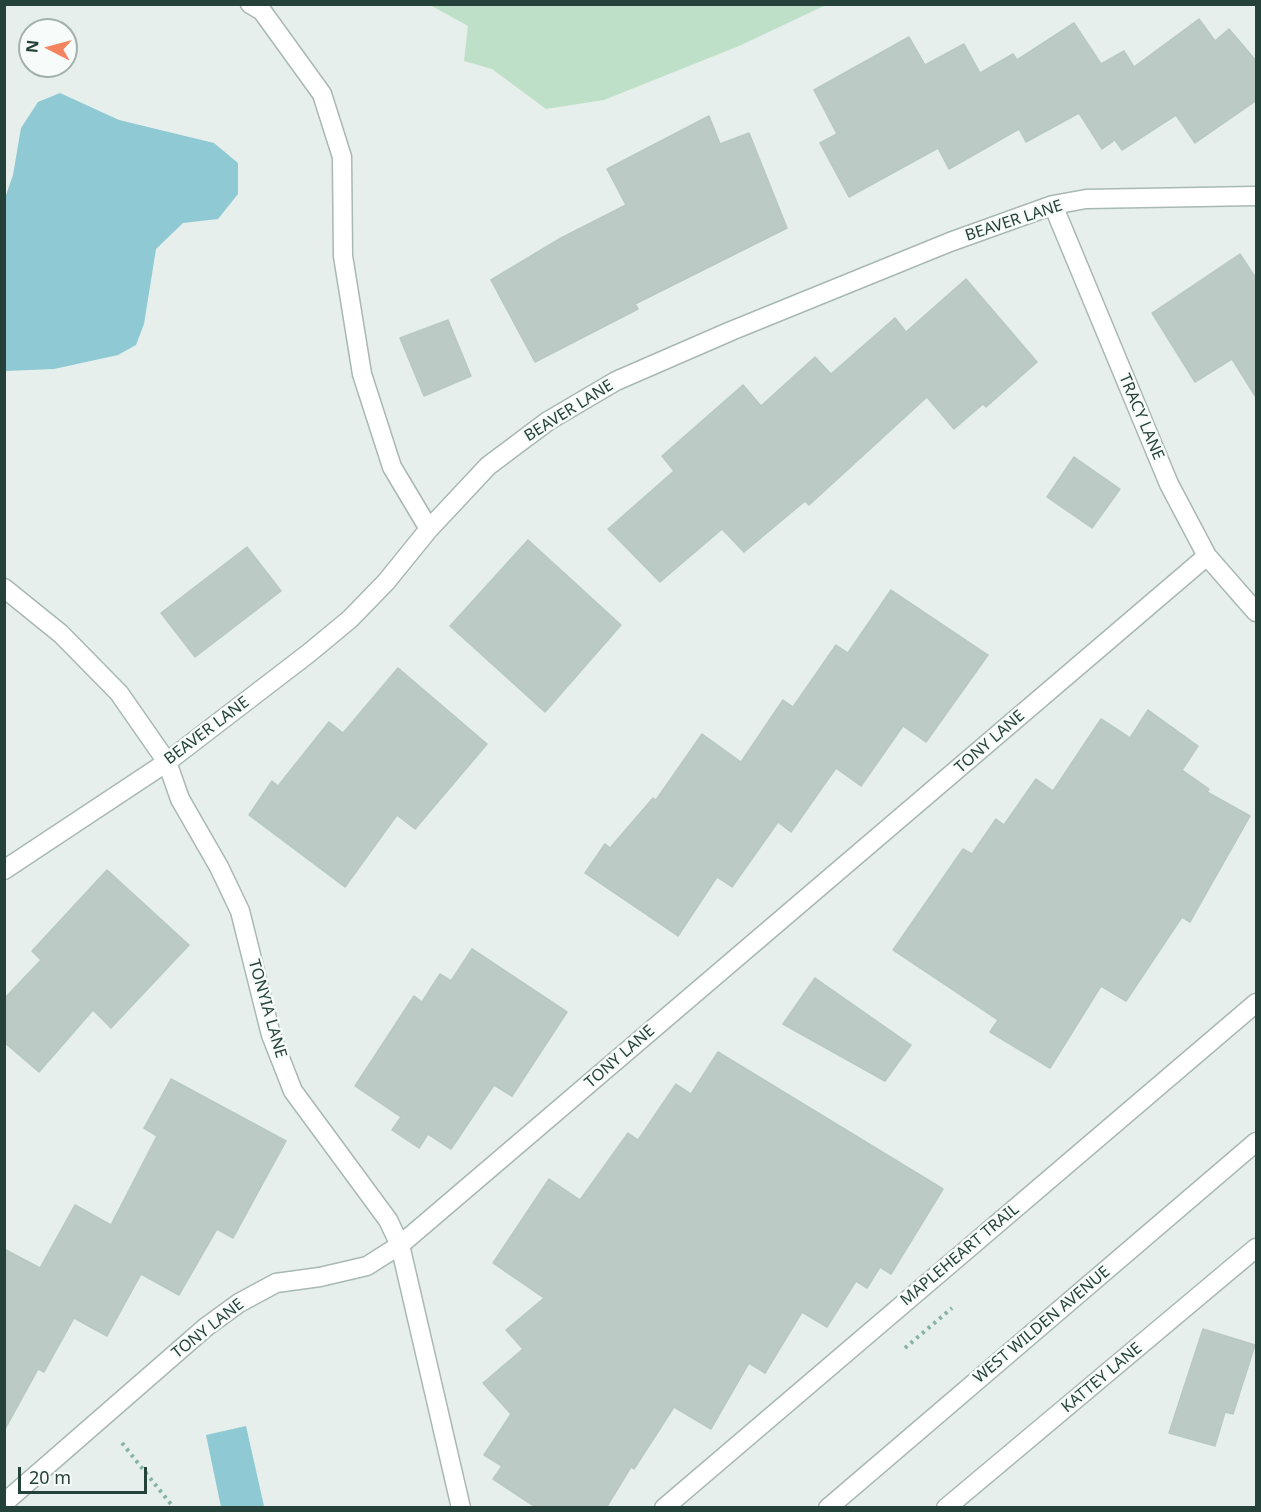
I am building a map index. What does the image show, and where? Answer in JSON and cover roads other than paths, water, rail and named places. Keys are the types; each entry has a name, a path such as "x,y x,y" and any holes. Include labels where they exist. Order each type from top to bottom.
{"street":[{"path":"250,4 262,11 322,94 342,157 343,256 362,374 392,467 429,529"},
{"name":"BEAVER LANE","path":"4,870 166,762 309,653 350,619 386,582 429,529 488,466 548,421 616,381 730,331 950,242 1053,206 1086,199 1257,196"},
{"name":"TRACY LANE","path":"1053,206 1168,484 1207,556 1257,612"},
{"name":"TONY LANE","path":"4,1503 206,1327 239,1303 276,1283 320,1277 367,1266 400,1245 1207,556"},
{"name":"TONYIA LANE","path":"4,588 61,634 119,693 166,762 180,799 219,867 240,911 272,1035 293,1091 388,1220 400,1245 462,1508"},
{"name":"MAPLEHEART TRAIL","path":"664,1508 1257,1003"},
{"name":"WEST WILDEN AVENUE","path":"828,1508 1257,1142"},
{"name":"KATTEY LANE","path":"946,1508 1257,1248"}],"water":[{"path":"60,93 119,120 214,143 238,163 238,194 218,219 183,223 156,249 144,324 136,345 118,355 54,369 5,371 5,198 13,175 21,128 38,102"},
{"path":"246,1426 264,1506 221,1507 206,1435"}]}
